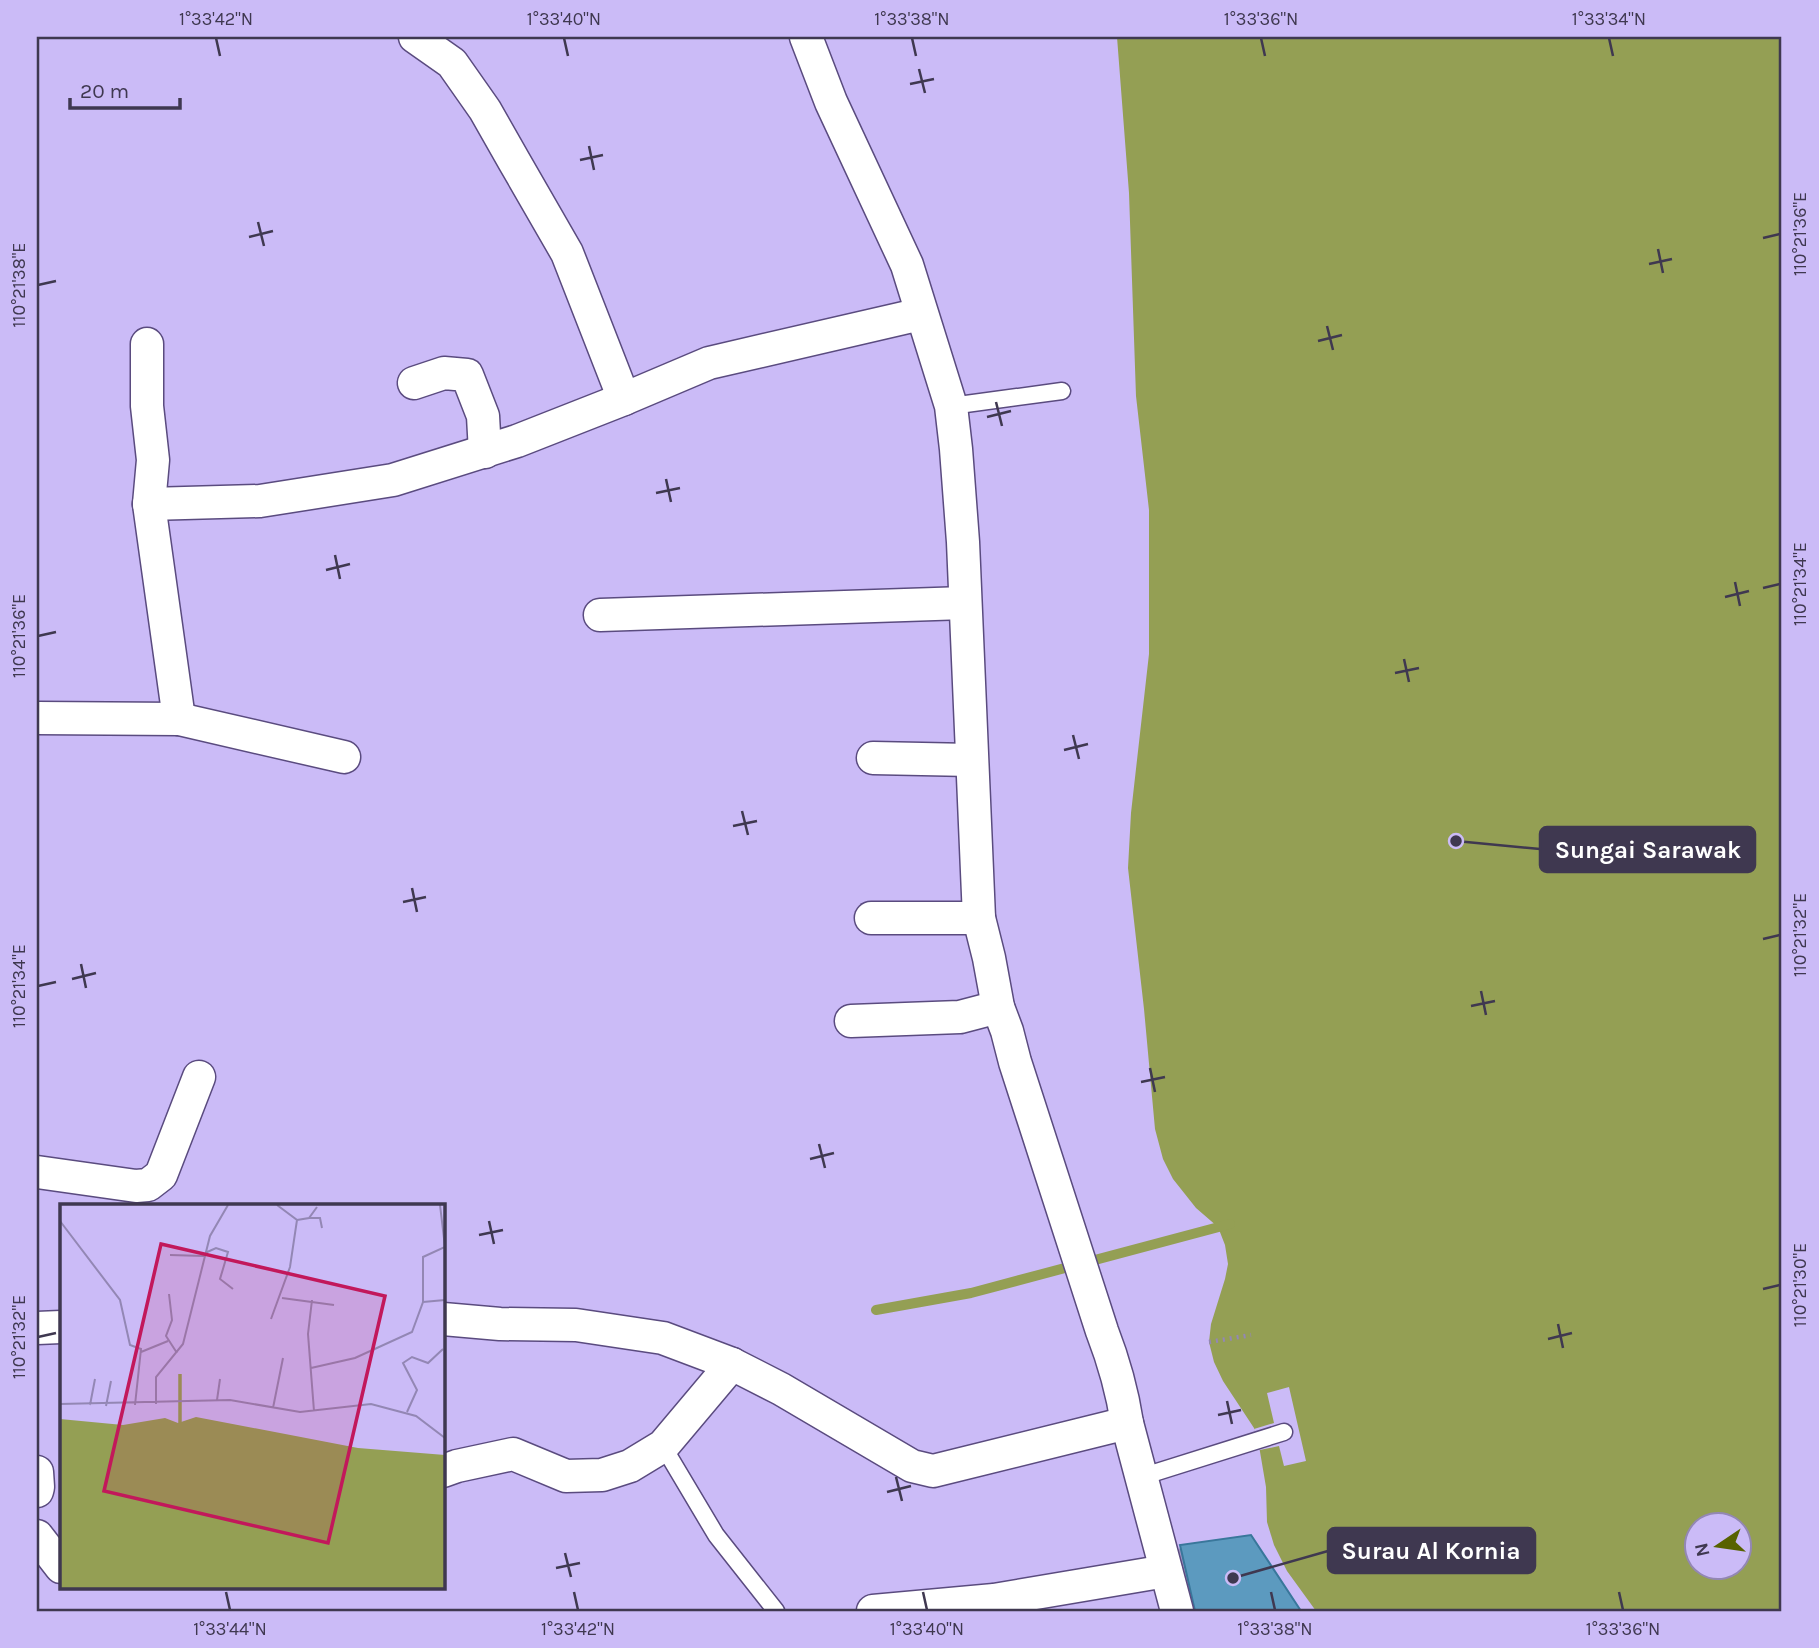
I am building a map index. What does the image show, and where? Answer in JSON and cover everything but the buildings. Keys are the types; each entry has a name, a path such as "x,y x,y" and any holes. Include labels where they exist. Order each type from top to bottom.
{"street":[{"path":"415,37 452,63 485,110 567,253 624,399"},
{"path":"806,37 831,102 907,265 951,406 965,603 979,918 998,1007 1116,1367 1127,1423 1177,1611"},
{"path":"149,504 260,501 393,480 425,468 485,452 709,363 921,314"},
{"path":"147,344 147,406 153,460 149,504 179,719"},
{"path":"414,383 444,373 467,375 483,416 485,452"},
{"path":"600,615 965,603"},
{"path":"37,718 179,719 344,757"},
{"path":"873,758 971,760"},
{"path":"871,918 979,918"},
{"path":"850,1021 960,1017 998,1007"},
{"path":"37,1171 136,1186 148,1185 160,1175 199,1077"},
{"path":"444,1319 500,1324 576,1325 663,1338 732,1364 793,1396 912,1466 933,1471 1127,1423"},
{"path":"37,1328 60,1327"},
{"path":"444,1471 513,1454 566,1476 602,1475 630,1466 663,1446 732,1364"},
{"path":"37,1472 37,1491"},
{"path":"37,1536 60,1566"},
{"path":"873,1611 994,1600 1166,1571"}],"lane":[{"path":"951,406 1062,391"},
{"path":"1141,1477 1284,1432"},
{"path":"663,1446 716,1535 776,1611"}],"path":[{"path":"1209,1342 1251,1335"}],"shaded area":[{"path":"1117,37 1782,37 1782,1611 1316,1611 1287,1571 1274,1545 1267,1522 1266,1487 1254,1428 1223,1381 1209,1342 1211,1324 1228,1264 1225,1245 1218,1227 1196,1208 1173,1179 1163,1159 1155,1129 1128,868 1131,813 1149,654 1149,510 1136,396 1129,193"}],"pier":[{"path":"1289,1387 1306,1461 1284,1466 1279,1446 1260,1450 1254,1429 1274,1423 1267,1393"}],"waterway":[{"path":"876,1310 971,1293 1230,1224"}],"place":[{"name":"Sungai Sarawak","path":"1456,841"},
{"name":"Surau Al Kornia","path":"1233,1578"}]}
